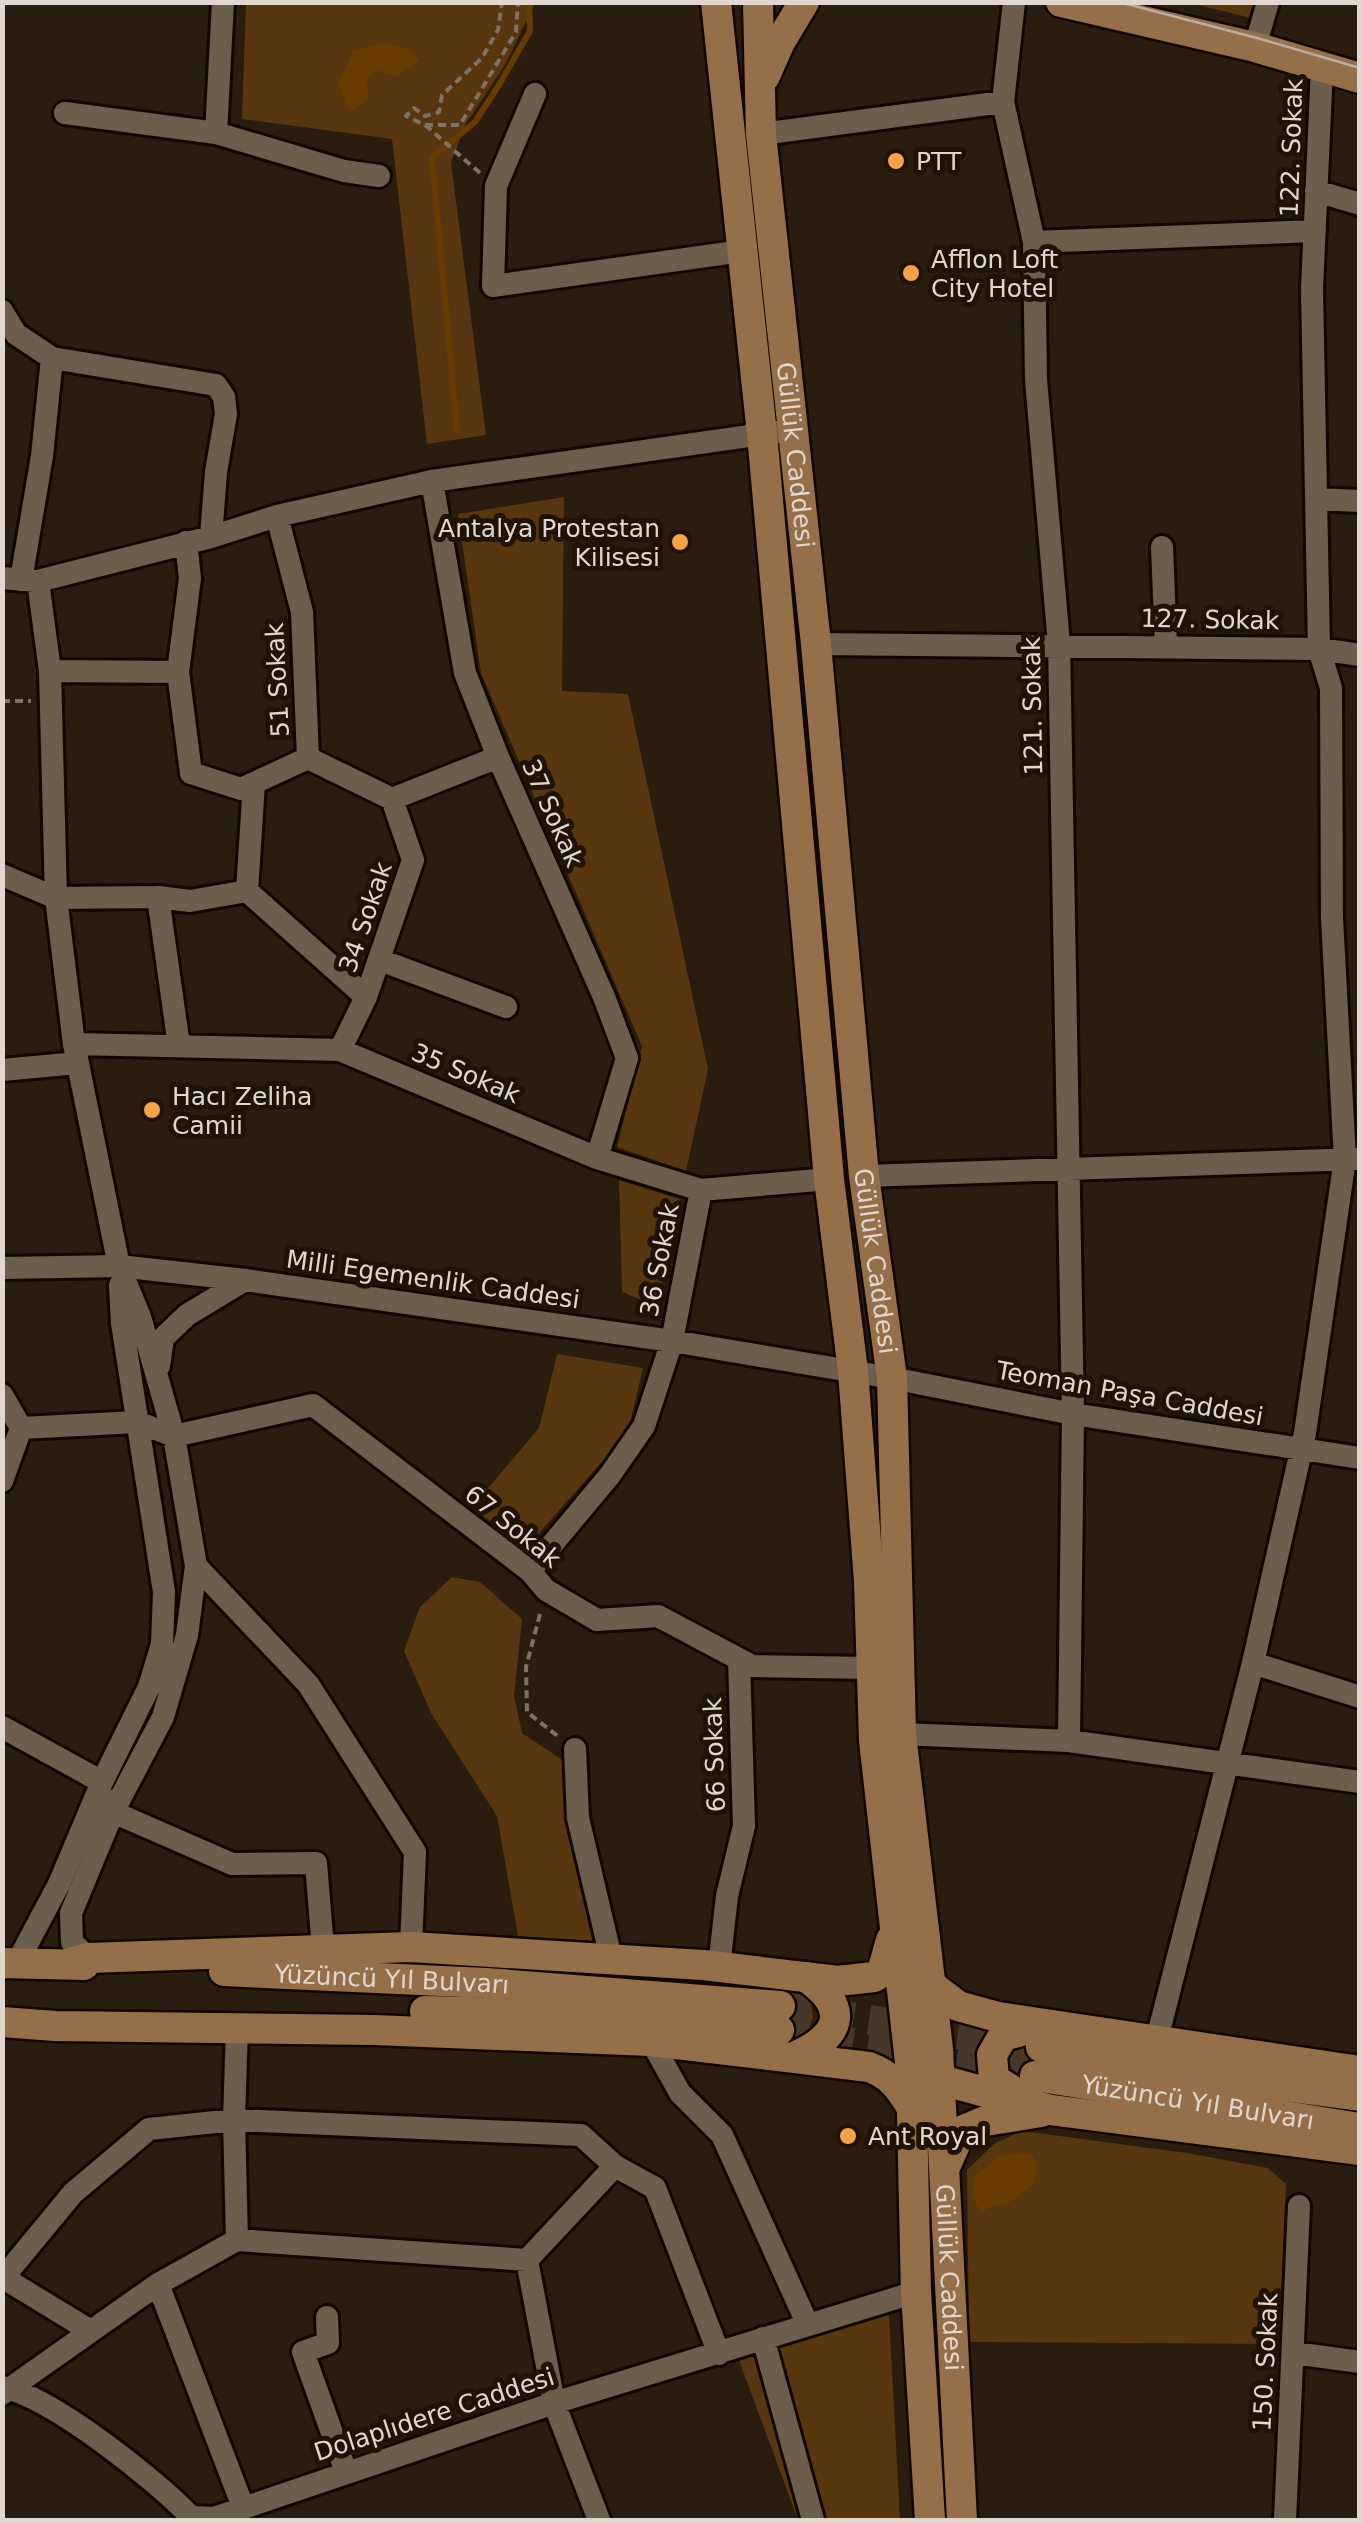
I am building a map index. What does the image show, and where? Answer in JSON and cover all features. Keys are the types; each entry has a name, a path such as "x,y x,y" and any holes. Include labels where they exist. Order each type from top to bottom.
{"main road":[{"name":"Güllük Caddesi","path":"716,2 762,434 829,1178 853,1371 869,1581 874,1740 902,1997 928,2035 912,2108 916,2292 930,2520"},
{"name":"Güllük Caddesi","path":"758,2 761,134 816,644 864,1176 892,1378 901,1734 944,2172 962,2520"},
{"path":"762,84 780,42 804,2"},
{"path":"1061,2 1254,47 1360,78"},
{"path":"78,1961 411,1947 612,1958 838,1980 874,1977 882,1972 894,1924"},
{"name":"Yüzüncü Yıl Bulvarı","path":"2,2010 205,2006 780,2018 486,1983 78,1961 10,1963"},
{"path":"794,2057 824,2042 834,2022 830,1998 806,1978"},
{"path":"838,1980 873,1993 902,1997"},
{"path":"928,2035 958,2006 1038,2042"},
{"path":"2,2022 651,2041 848,2063 884,2072 912,2108"},
{"path":"848,2063 928,2035 970,2030 1038,2042 1157,2040 1360,2071"},
{"path":"928,2035 1051,2110"},
{"path":"1038,2042 1004,2036 990,2063 994,2078 1002,2086 1051,2110"},
{"name":"Yüzüncü Yıl Bulvarı","path":"1038,2042 1223,2078 1360,2096"},
{"name":"Yüzüncü Yıl Bulvarı","path":"1038,2042 1360,2128"},
{"path":"944,2172 962,2132 985,2121 1051,2110 1360,2150"}],"street":[{"path":"216,134 222,2"},
{"name":"121. Sokak","path":"1014,2 1002,102 1034,242 1036,380 1059,644 1072,1414 1068,1741"},
{"path":"1254,47 1268,2"},
{"name":"122. Sokak","path":"1157,2040 1253,1663 1306,1433 1352,1159 1332,918 1331,688 1319,648 1312,290 1322,67"},
{"path":"535,94 496,186 492,286 742,251"},
{"path":"761,134 1002,102"},
{"path":"65,113 216,134 344,172 379,176"},
{"path":"1316,191 1360,204"},
{"path":"1034,242 1315,231"},
{"path":"2,311 16,334 52,358 216,385 224,397 226,414 211,537"},
{"path":"10,1963 58,1884 149,1686 162,1644 164,1592 122,1322 119,1266 76,1053 56,898 50,671 21,580 42,456 52,358"},
{"path":"21,580 432,481 793,430"},
{"name":"37 Sokak","path":"432,481 465,673 627,1058 597,1158"},
{"path":"1316,499 1360,502"},
{"name":"51 Sokak","path":"277,516 302,612 308,758 392,798"},
{"path":"186,542 190,578 178,672 191,773 241,789 308,758"},
{"path":"1162,547 1166,646"},
{"name":"127. Sokak","path":"816,644 1319,648 1360,654"},
{"path":"50,671 178,672"},
{"path":"392,798 498,757"},
{"path":"248,891 254,783"},
{"name":"34 Sokak","path":"340,1050 366,998 414,860 392,798"},
{"path":"2,875 56,898 190,901 248,891"},
{"path":"248,891 366,998"},
{"path":"158,898 178,1046"},
{"path":"380,960 506,1007"},
{"name":"35 Sokak","path":"2,1070 76,1053 178,1046 340,1050 597,1158 702,1190 829,1178"},
{"path":"864,1176 1352,1159"},
{"name":"36 Sokak","path":"530,1571 610,1475 644,1426 672,1341 702,1190"},
{"path":"78,1961 72,1942 71,1913 113,1812 162,1717 187,1634 196,1566 174,1436 140,1317 119,1266"},
{"name":"Milli Egemenlik Caddesi","path":"2,1268 119,1266 245,1280 853,1371"},
{"path":"158,1379 163,1338 187,1315 245,1280"},
{"name":"Teoman Paşa Caddesi","path":"853,1371 1072,1414 1360,1458"},
{"path":"2,1396 21,1428"},
{"name":"67 Sokak","path":"174,1436 312,1406 530,1571 546,1590 597,1620 658,1616 752,1666 872,1668"},
{"path":"21,1428 138,1422 174,1436"},
{"path":"2,1480 21,1428"},
{"path":"196,1566 308,1684 415,1852 411,1947"},
{"name":"66 Sokak","path":"719,1967 727,1896 744,1826 738,1659"},
{"path":"1253,1663 1360,1696"},
{"path":"2,1728 102,1782 113,1812 232,1864 316,1863 323,1949"},
{"path":"901,1734 1068,1741 1360,1782"},
{"path":"574,1749 578,1818 612,1958"},
{"path":"237,2240 234,2120 238,2027"},
{"path":"651,2041 680,2093 722,2135 807,2323"},
{"path":"89,2330 3,2278 73,2193 149,2129 234,2120 581,2135 615,2166 655,2188 719,2354"},
{"path":"527,2260 615,2166"},
{"name":"150. Sokak","path":"1285,2520 1299,2206"},
{"path":"5,2390 158,2284 237,2240 527,2260"},
{"path":"527,2260 554,2403 599,2520"},
{"path":"158,2284 242,2507"},
{"name":"Dolaplıdere Caddesi","path":"5,2390 73,2422 166,2491 192,2518 216,2519 554,2403 916,2292"},
{"path":"327,2317 328,2343 302,2352 346,2472"},
{"path":"763,2338 813,2520"},
{"path":"1294,2354 1360,2362"}],"path":[{"path":"473,168 425,126 406,116 414,108 425,116 440,112 442,95 482,58 498,30 502,2"},
{"path":"425,126 460,125 516,32 518,2"},
{"path":"546,1590 526,1668 527,1712 574,1749"}],"shaded area":[{"path":"246,3 535,3 505,65 467,122 451,162 486,435 427,444 392,139 242,119"},
{"path":"1190,3 1254,3 1251,18"},
{"path":"382,43 408,48 419,60 398,76 376,70 367,80 369,99 349,112 338,82 353,51"},
{"path":"564,497 562,691 628,694 708,1069 686,1171 617,1147 642,1046 481,673 458,514"},
{"path":"619,1180 679,1199 657,1306 622,1292"},
{"path":"557,1354 643,1368 628,1432 526,1548 472,1507 539,1428"},
{"path":"452,1577 480,1582 522,1619 514,1696 522,1733 564,1761 593,1945 518,1936 497,1816 431,1713 404,1651 420,1607"},
{"path":"789,1988 804,1992 811,2003 813,2018 800,2038 783,2040"},
{"path":"1039,2041 1030,2089 1012,2075 1011,2061 1027,2042"},
{"path":"1022,2131 1268,2168 1286,2184 1279,2344 969,2342 967,2170 994,2144"},
{"path":"1031,2153 1038,2166 1033,2185 1007,2204 991,2206 982,2213 972,2198 974,2177 999,2156"},
{"path":"889,2313 900,2520 798,2520 739,2360"}],"waterway":[{"path":"457,430 432,158 475,122 499,85 530,31 529,2"}],"tunnel":[{"path":"780,2006 1023,2044"},
{"path":"779,2030 1035,2076"}],"tram line":[{"path":"1119,2 1360,68"}],"place":[{"name":"PTT","path":"896,161"},
{"name":"Afflon Loft City Hotel","path":"911,273"},
{"name":"Antalya Protestan Kilisesi","path":"680,542"},
{"name":"Hacı Zeliha Camii","path":"152,1110"},
{"name":"Ant Royal","path":"848,2136"}]}
